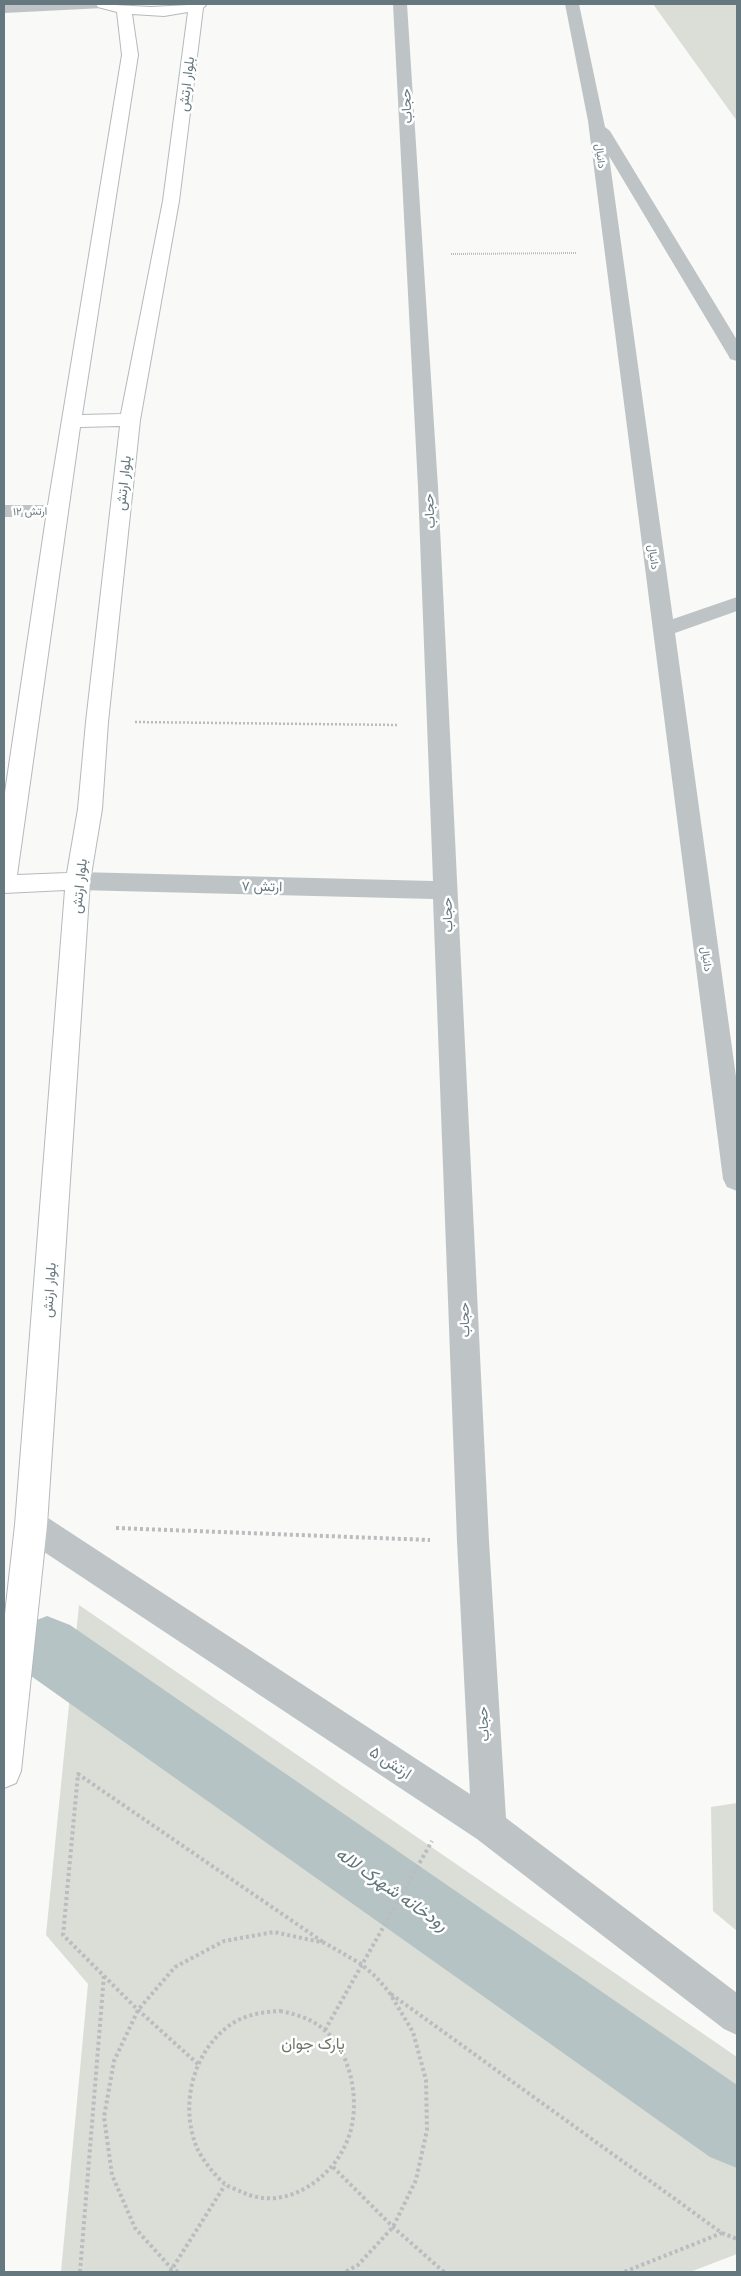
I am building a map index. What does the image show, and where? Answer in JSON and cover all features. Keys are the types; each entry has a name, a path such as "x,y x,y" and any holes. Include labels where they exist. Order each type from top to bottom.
{"street":[{"path":"4,9 103,4 124,9 148,11 173,10 198,4"},
{"name":"بلوار ارتش","path":"4,1771 31,1526 78,881 90,809 97,722 130,420 172,201 198,4"},
{"name":"حجاب","path":"400,4 439,726 473,1541 489,1827"},
{"name":"دانیال","path":"572,4 596,121 724,1085 737,1108"},
{"path":"4,879 57,510 73,420 130,55 124,9"},
{"path":"596,121 737,355"},
{"path":"73,420 130,420"},
{"name":"ارتش ۱۲","path":"4,511 57,510"},
{"path":"663,630 737,604"},
{"path":"4,884 78,881"},
{"name":"ارتش ۷","path":"78,881 446,890"},
{"path":"724,1085 737,1178"},
{"name":"ارتش ۵","path":"31,1526 489,1827 737,2016"}],"path":[{"path":"415,254 614,252"},
{"path":"97,722 439,726"},
{"path":"110,1528 473,1541"},
{"path":"198,2064 138,2010 64,1935 78,1774 325,1943 362,1964 389,1992 722,2233 737,2239"},
{"path":"325,2030 454,1804"},
{"path":"178,2272 171,2271 135,2228 112,2175 104,2117 114,2061 138,2010 175,1967 224,1941 274,1932 325,1943"},
{"path":"80,2272 104,1975"},
{"path":"345,2272 358,2265 393,2227 416,2180 426,2130 426,2080 412,2032 389,1992"},
{"path":"280,2011 303,2016 325,2030 342,2051 353,2079 356,2110 349,2140 333,2168 309,2189 281,2199 251,2198 225,2185 207,2166 194,2144 190,2107 190,2089 198,2064 212,2040 232,2024 256,2013 280,2011"},
{"path":"333,2168 393,2227 444,2272"},
{"path":"171,2271 225,2185"},
{"path":"624,2272 722,2233"}],"green space":[{"path":"653,4 737,4 737,121"},
{"name":"پارک جوان","path":"79,1605 737,2057 737,2254 690,2272 61,2272 88,1984 46,1935"},
{"path":"737,1803 737,1931 713,1911 711,1807"}],"waterway":[{"name":"رودخانه شهرک لاله","path":"47,1648 737,2130"}]}
